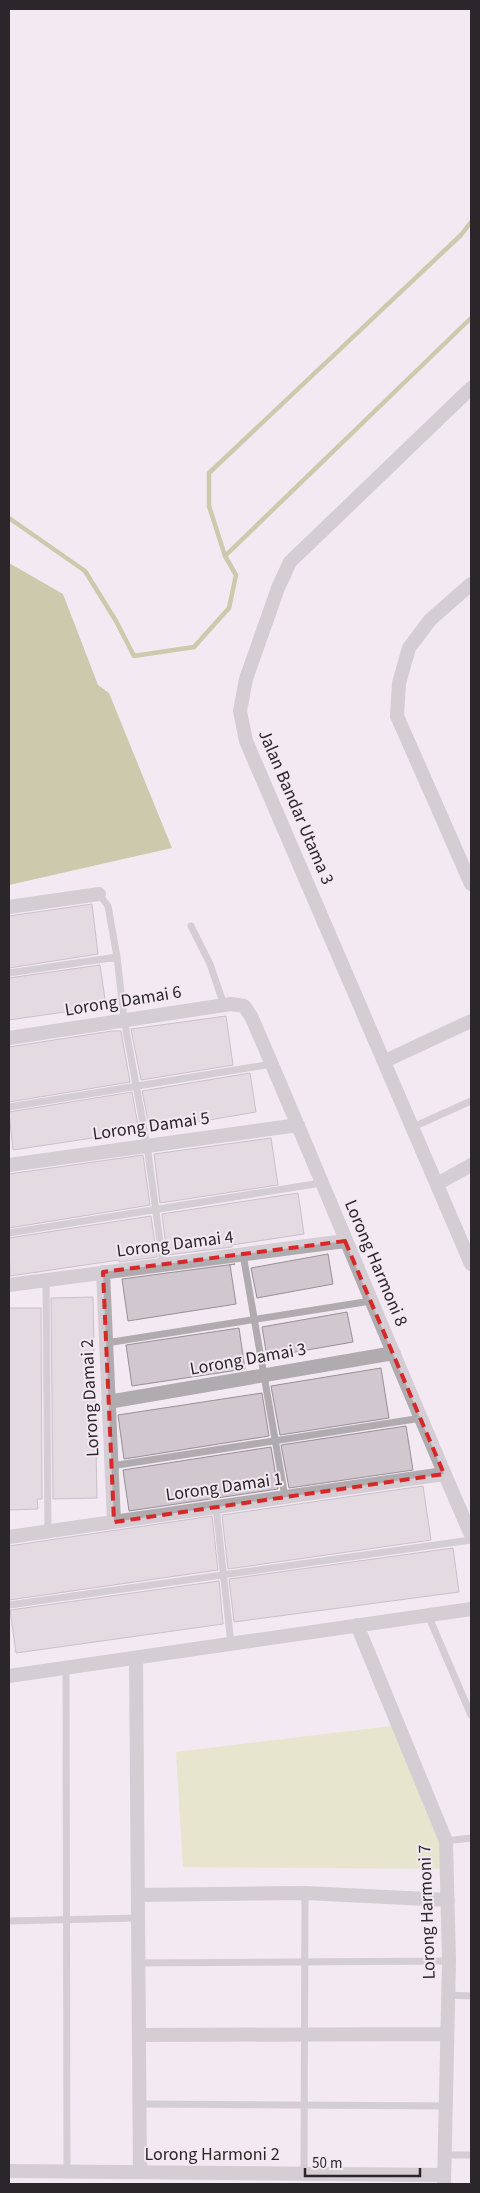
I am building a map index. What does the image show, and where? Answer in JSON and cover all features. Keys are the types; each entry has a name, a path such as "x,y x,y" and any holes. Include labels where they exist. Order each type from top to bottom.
{"street":[{"name":"Jalan Bandar Utama 3","path":"471,388 290,562 278,588 246,679 240,711 246,741 471,1264"},
{"path":"471,584 430,620 409,648 399,684 397,716 468,865 471,884"},
{"path":"9,907 99,894"},
{"name":"Lorong Damai 6","path":"9,1038 224,1005 236,1004 244,1006"},
{"name":"Lorong Harmoni 8","path":"244,1006 251,1016 272,1064 345,1242 471,1535"},
{"path":"385,1061 471,1021"},
{"name":"Lorong Damai 5","path":"9,1165 298,1125"},
{"path":"437,1184 471,1165"},
{"name":"Lorong Damai 4","path":"9,1285 345,1242"},
{"name":"Lorong Damai 2","path":"103,1272 114,1522"},
{"name":"Lorong Damai 3","path":"108,1402 394,1353"},
{"name":"Lorong Damai 1","path":"9,1537 444,1474"},
{"path":"9,1676 471,1609"},
{"name":"Lorong Harmoni 7","path":"357,1625 446,1841 449,1961 444,2179"},
{"path":"136,1658 140,2172"},
{"path":"138,1895 305,1893 448,1900"},
{"path":"139,2035 447,2034"},
{"name":"Lorong Harmoni 2","path":"9,2171 140,2172 230,2176 304,2173 444,2179"}],"lane":[{"path":"99,894 108,906 117,957 124,1019 146,1145 163,1264"},
{"path":"191,926 210,964 224,1005"},
{"path":"9,973 117,957"},
{"path":"9,1107 272,1064"},
{"path":"413,1127 471,1101"},
{"path":"9,1233 322,1183"},
{"path":"243,1254 285,1497"},
{"path":"46,1279 48,1532"},
{"path":"106,1343 372,1301"},
{"path":"111,1466 422,1418"},
{"path":"216,1507 230,1644"},
{"path":"9,1605 471,1540"},
{"path":"428,1615 471,1715"},
{"path":"66,1668 67,2171"},
{"path":"446,1841 471,1838"},
{"path":"304,2173 305,1893"},
{"path":"9,1922 138,1918"},
{"path":"138,1963 449,1961"},
{"path":"448,1995 471,1996"},
{"path":"139,2104 446,2106"},
{"path":"445,2155 471,2155"}],"highlighted area":[{"path":"345,1241 444,1474 114,1522 103,1272"}],"shaded area":[{"path":"9,563 63,594 98,685 109,693 172,848 9,885"},
{"path":"400,1725 449,1869 183,1867 176,1752"}],"building":[{"path":"92,904 98,954 9,968 9,916"},
{"path":"100,965 106,1006 9,1020 9,978"},
{"path":"226,1016 233,1065 141,1080 131,1029"},
{"path":"121,1031 130,1082 9,1102 9,1047"},
{"path":"250,1073 256,1112 150,1130 142,1091"},
{"path":"132,1092 139,1131 13,1150 9,1112"},
{"path":"271,1138 278,1185 160,1203 154,1154"},
{"path":"143,1155 150,1205 9,1228 9,1174"},
{"path":"298,1193 304,1234 232,1245 232,1247 167,1255 162,1214"},
{"path":"151,1216 157,1257 119,1262 119,1260 10,1276 9,1238"},
{"path":"328,1254 333,1284 257,1298 251,1268"},
{"path":"235,1264 230,1265 236,1304 128,1321 122,1279"},
{"path":"93,1297 97,1498 53,1499 51,1298"},
{"path":"9,1308 41,1308 42,1499 37,1499 38,1509 9,1510"},
{"path":"347,1312 353,1342 267,1357 262,1327"},
{"path":"239,1328 245,1369 132,1386 126,1345"},
{"path":"381,1368 389,1418 280,1435 271,1386"},
{"path":"262,1393 269,1436 124,1459 118,1415"},
{"path":"406,1426 413,1470 289,1488 281,1445"},
{"path":"271,1447 278,1489 129,1511 123,1470"},
{"path":"423,1486 431,1540 228,1569 222,1515"},
{"path":"212,1516 218,1570 9,1600 9,1546"},
{"path":"453,1548 459,1592 234,1622 229,1579"},
{"path":"219,1581 223,1624 16,1653 10,1610"}],"waterway":[{"path":"9,518 85,571 116,621 134,656 194,647 229,608 236,575 225,556 209,506 209,473 461,235 471,222"},
{"path":"225,556 471,318"}]}
